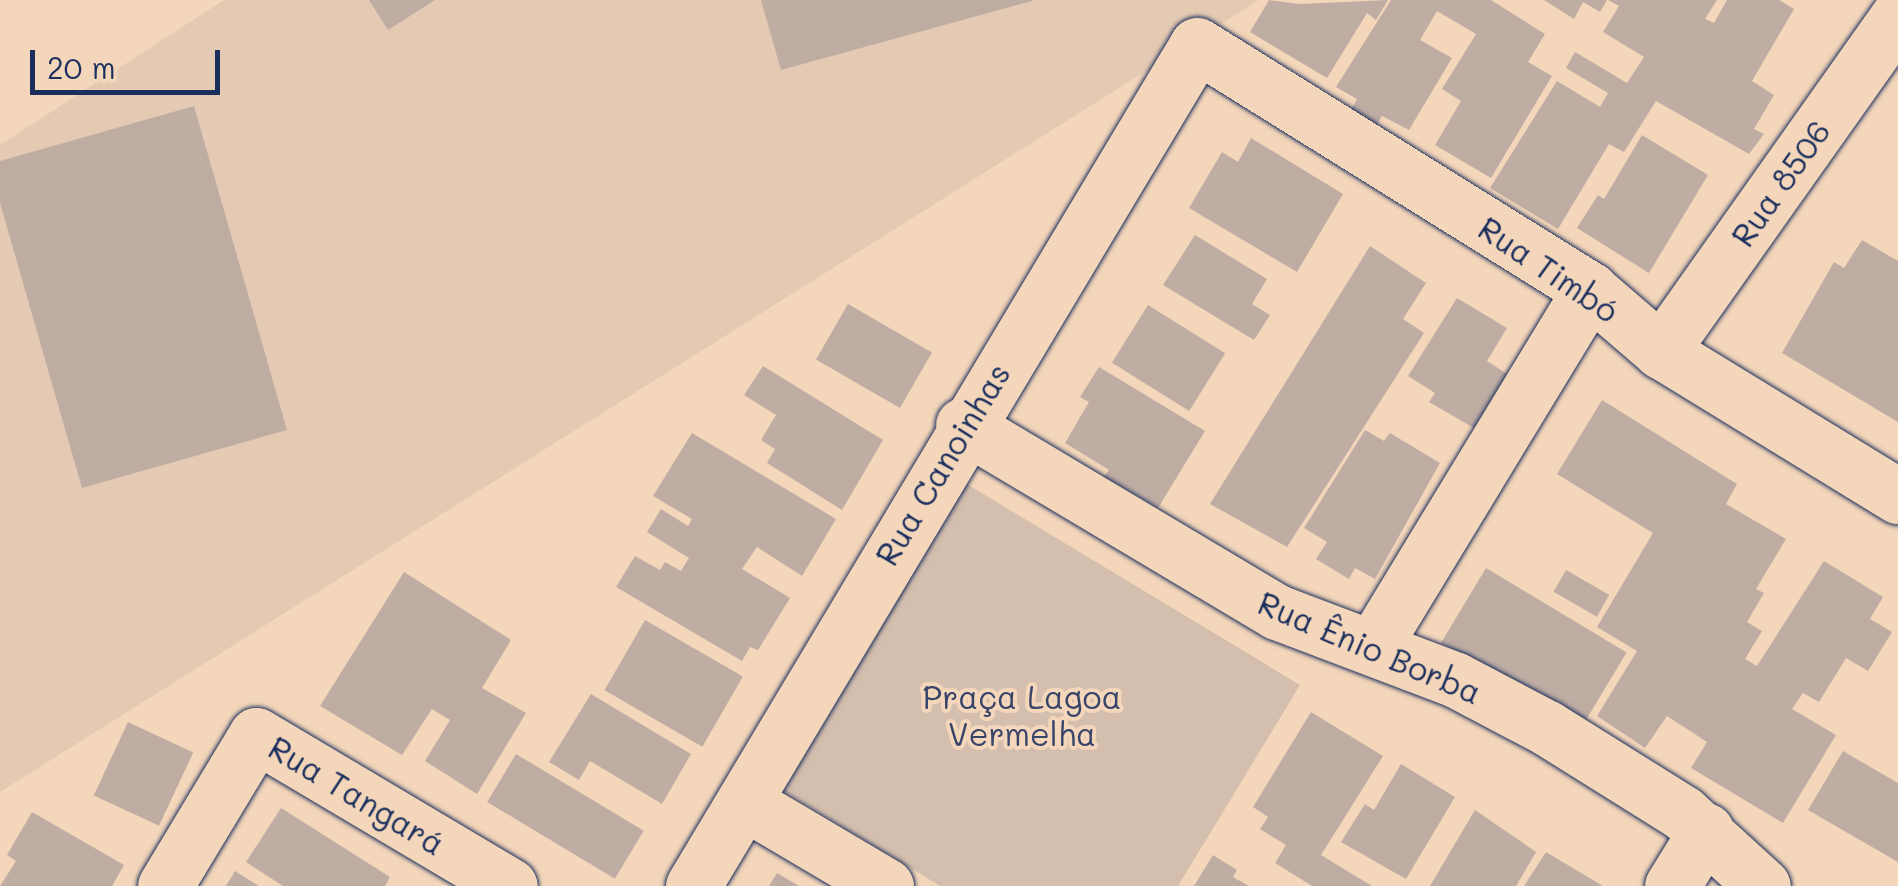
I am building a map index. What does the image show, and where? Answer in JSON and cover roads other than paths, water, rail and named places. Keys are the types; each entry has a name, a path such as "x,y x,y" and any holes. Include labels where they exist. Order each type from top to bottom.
{"street":[{"name":"Rua 8506","path":"1661,351 1898,16"},
{"name":"Rua Timbó","path":"1196,45 1590,290 1661,351 1898,496"},
{"name":"Rua Canoinhas","path":"693,886 963,425 1196,45"},
{"path":"1374,645 1590,290"},
{"name":"Rua Ênio Borba","path":"963,425 1278,612 1374,645 1547,728 1706,830 1762,886"},
{"name":"Rua Tangará","path":"165,886 256,735 510,886"},
{"path":"744,802 886,886"},
{"path":"1672,886 1706,830"}],"park label":[{"name":"Praça Lagoa Vermelha","path":"1022,716"}]}
